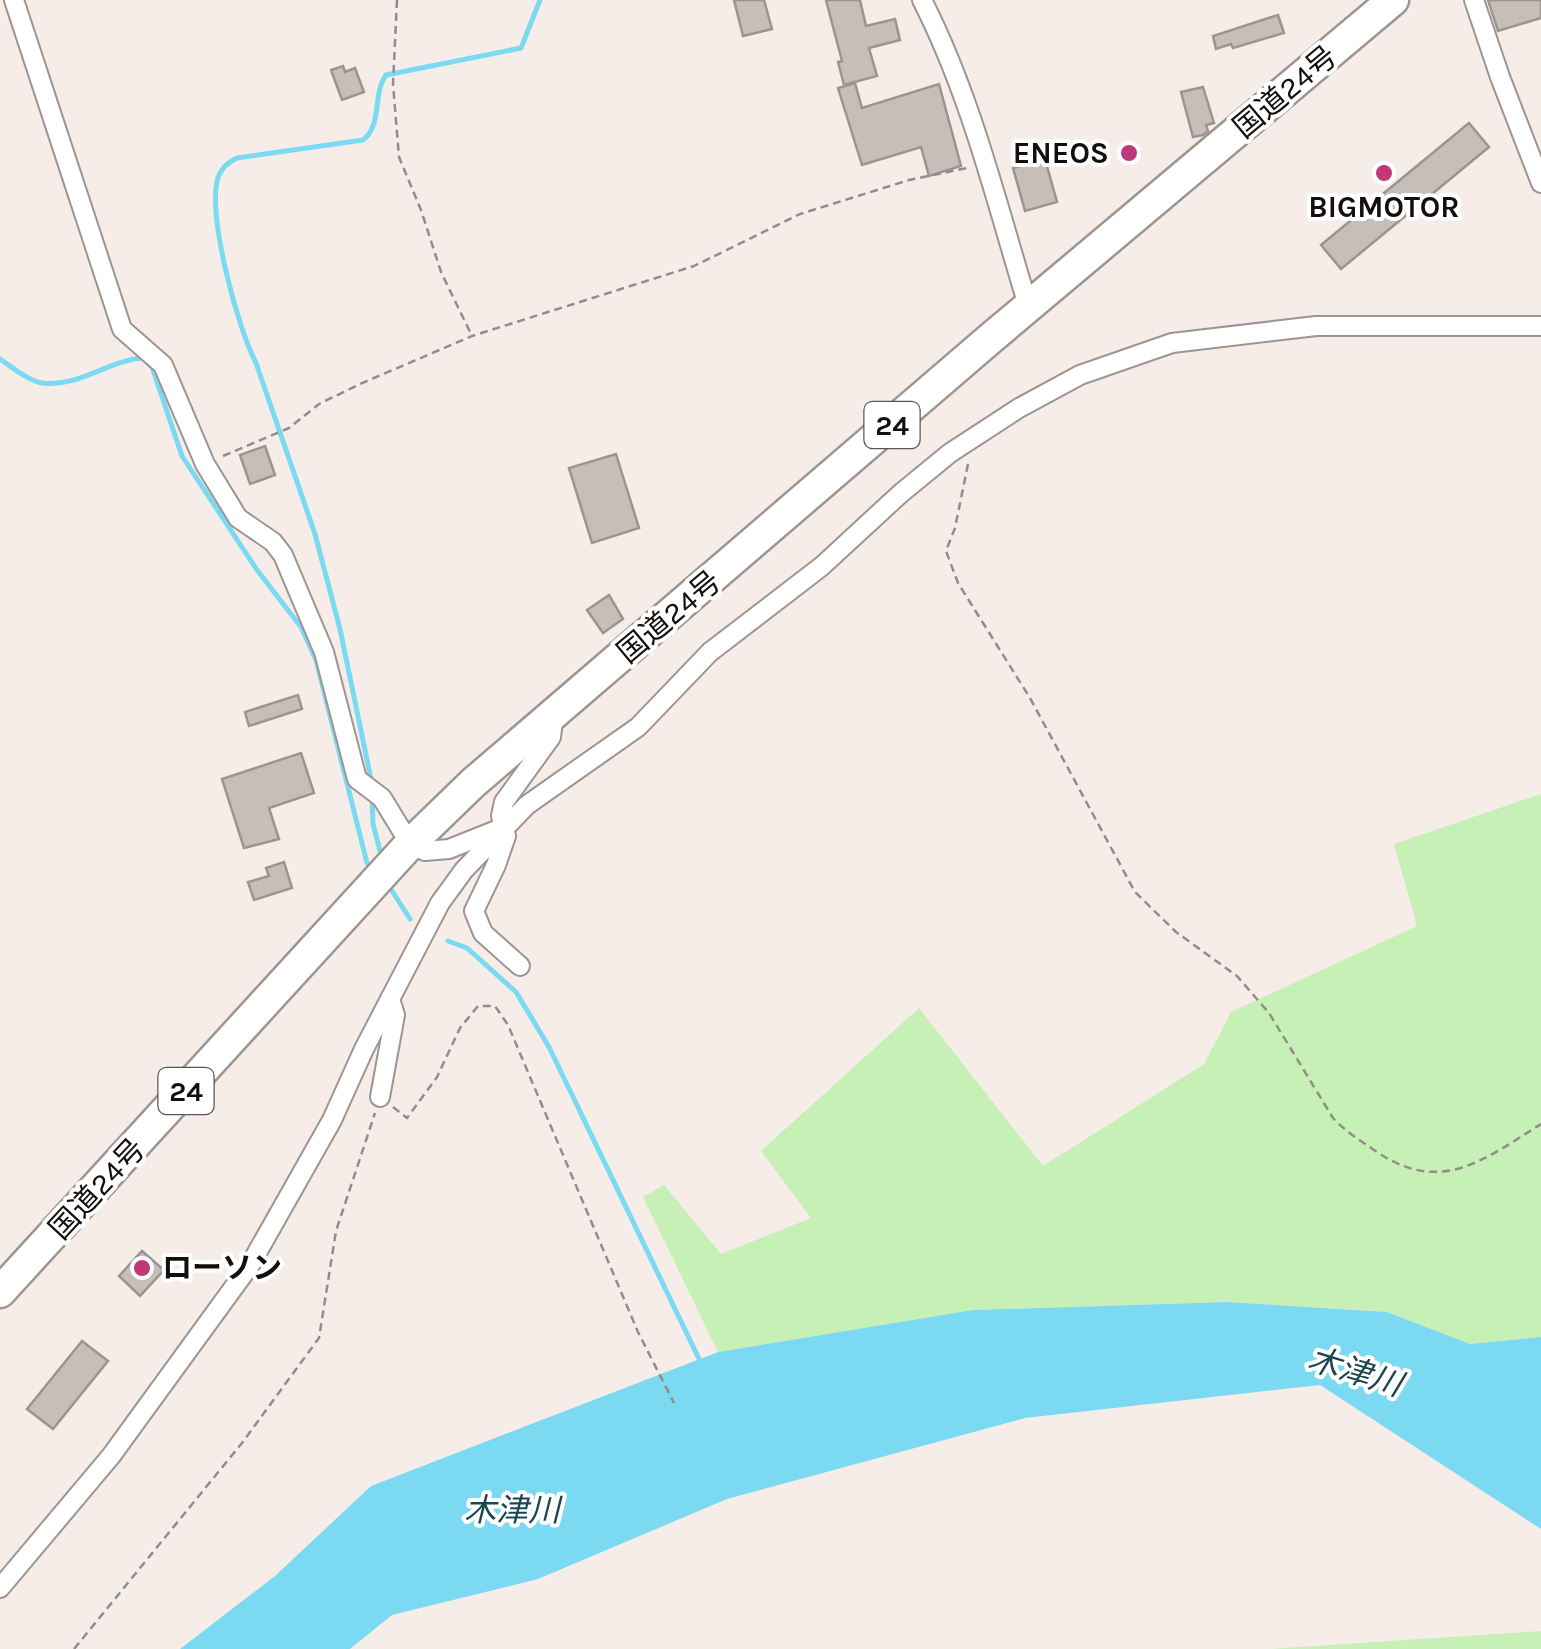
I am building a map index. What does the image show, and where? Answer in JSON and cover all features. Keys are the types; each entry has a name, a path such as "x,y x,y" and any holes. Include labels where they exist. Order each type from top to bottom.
{"highway":[{"name":"国道24号","path":"0,1292 404,851 554,713 1393,0"}],"street":[{"path":"14,0 122,328 163,365 205,464 238,518 273,542 283,556 324,652 357,779 382,798 404,851 449,848 504,827"},
{"path":"922,0 944,42 988,164 1029,309"},
{"path":"1474,0 1541,183"},
{"path":"0,1588 111,1456 250,1265 332,1120 440,903 464,870 528,805 638,727 710,652 822,566 900,494 1019,408 1080,375 1172,343 1316,326 1541,326"},
{"path":"520,966 482,933 474,911 506,836 504,802 552,737 554,713"},
{"path":"380,1098 396,1015 390,999"}],"path":[{"path":"398,0 392,84 399,157 441,272 472,336"},
{"path":"205,464 289,428 320,404 472,336 694,266 800,214 909,180 988,164"},
{"path":"971,440 963,496 946,551 958,583 1030,698 1136,892 1176,932 1237,976 1268,1013 1343,1129 1399,1166 1429,1174 1458,1171 1541,1124"},
{"path":"74,1649 242,1443 318,1338 336,1231 380,1098 407,1118 437,1077 460,1028 478,1006 495,1006 508,1026 638,1332 674,1403"}],"green space":[{"path":"1541,794 1541,1337 1470,1344 1387,1312 1227,1302 973,1310 718,1352 643,1197 664,1185 721,1254 811,1218 761,1151 919,1008 1043,1166 1204,1064 1231,1012 1417,926 1394,844"},
{"path":"1541,1631 1541,1649 1269,1649"}],"water":[{"name":"木津川","path":"1227,1302 1387,1312 1470,1344 1541,1337 1541,1529 1320,1385 1025,1418 727,1499 538,1579 392,1615 350,1649 180,1649 275,1576 371,1486 718,1352 973,1310"}],"building":[{"path":"734,0 764,0 772,29 743,36"},
{"path":"826,0 860,0 866,26 895,19 900,40 869,48 877,76 844,85 838,62 842,61"},
{"path":"1488,0 1541,0 1541,18 1498,31"},
{"path":"1278,15 1284,33 1216,49 1213,36"},
{"path":"343,66 345,72 355,68 364,92 342,100 331,70"},
{"path":"855,83 862,108 939,84 961,166 929,176 921,147 862,165 838,88"},
{"path":"1203,87 1214,123 1206,125 1208,131 1203,135 1193,137 1181,92"},
{"path":"1469,123 1489,147 1341,269 1321,245"},
{"path":"1045,159 1057,202 1025,211 1013,168"},
{"path":"265,446 275,475 250,484 240,455"},
{"path":"616,454 639,528 592,543 569,468"},
{"path":"609,595 623,619 603,633 587,610"},
{"path":"298,695 302,709 249,726 245,712"},
{"path":"301,753 314,793 269,808 279,839 244,848 222,779"},
{"path":"284,862 292,888 254,900 248,882 269,876 266,868"},
{"path":"142,1251 164,1270 140,1296 119,1276"},
{"path":"82,1341 108,1361 53,1429 27,1409"}],"waterway":[{"path":"372,784 340,629 315,534 233,300 217,221 217,181 224,167 237,158 363,140 373,126 386,75 521,48 540,0"},
{"path":"0,359 42,383 81,378 143,358 152,367 182,456 257,570 301,627 316,660 367,863 372,868"},
{"path":"372,795 373,824 382,858"},
{"path":"387,883 410,919"},
{"path":"448,941 467,948 516,992 549,1047 702,1365"}],"place":[{"name":"ENEOS","path":"1129,153"},
{"name":"BIGMOTOR","path":"1384,173"},
{"name":"ローソン","path":"142,1268"}]}
